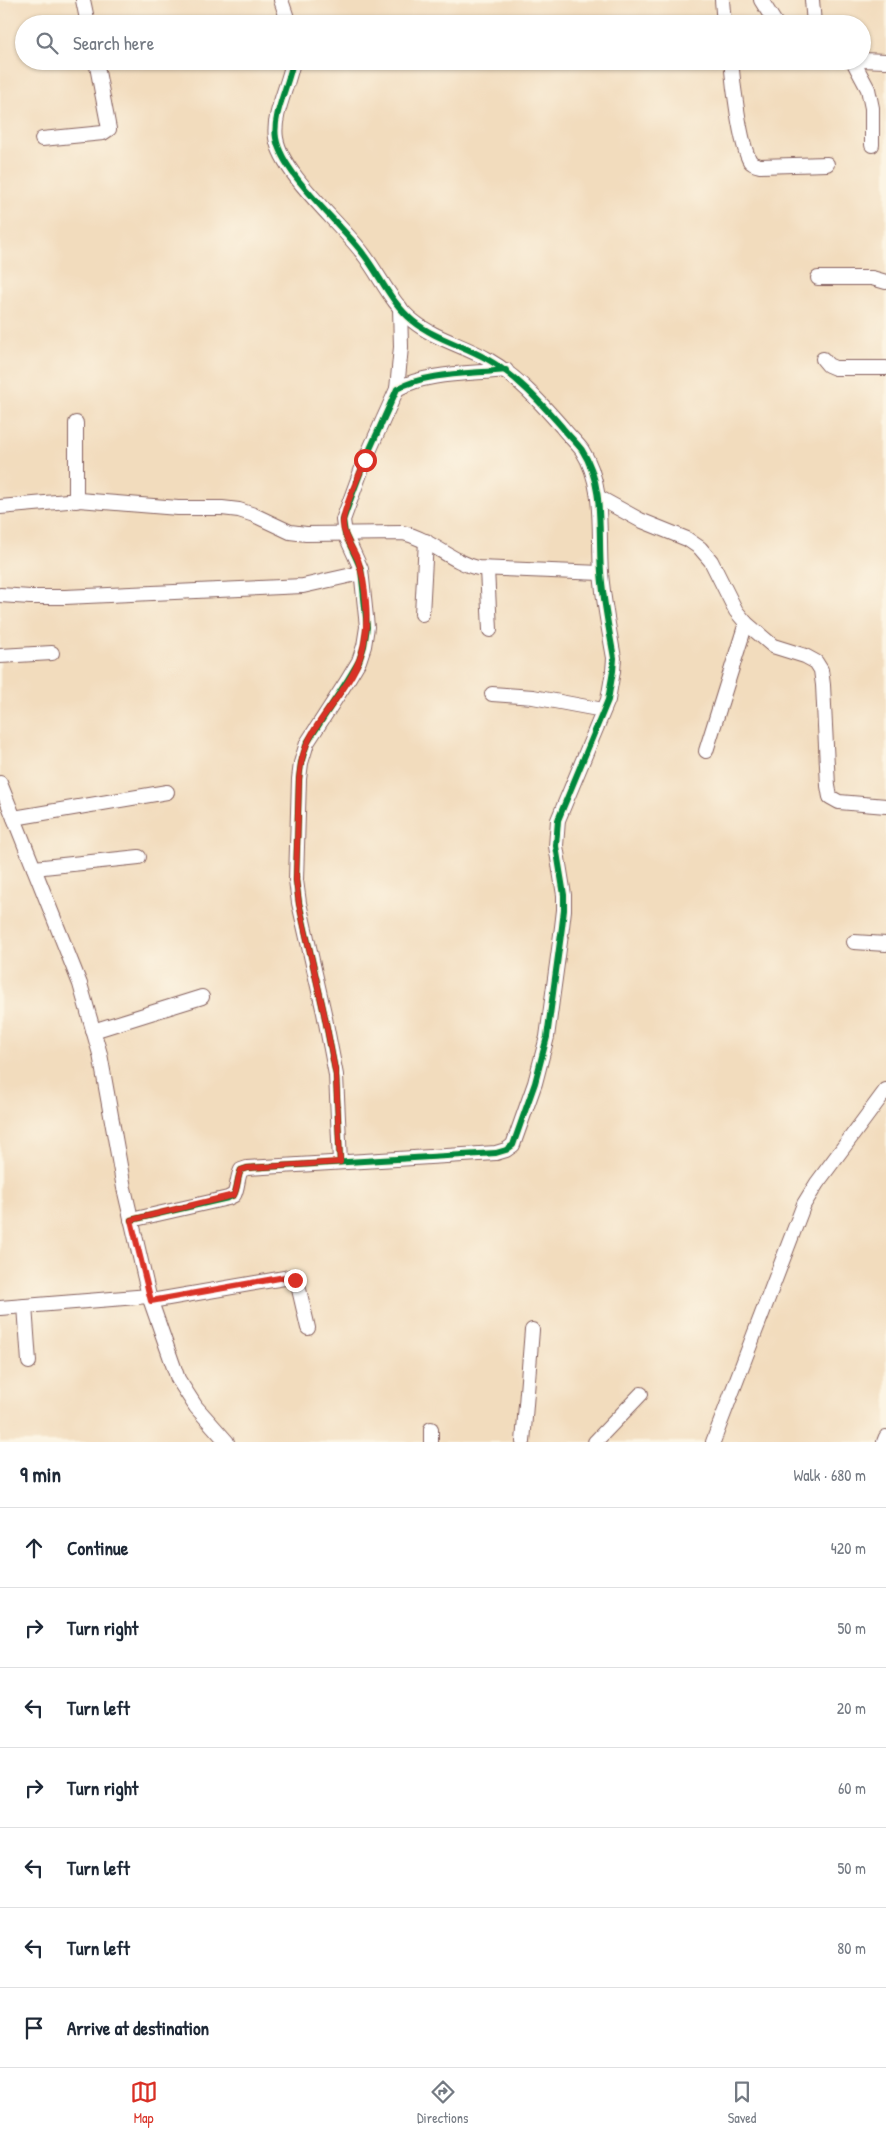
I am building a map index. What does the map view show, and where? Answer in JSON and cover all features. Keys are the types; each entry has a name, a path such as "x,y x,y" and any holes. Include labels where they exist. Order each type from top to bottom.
{"street":[{"path":"83,0 86,15"},
{"path":"282,0 286,15"},
{"path":"722,0 723,15"},
{"path":"761,0 770,15"},
{"path":"812,0 813,15"},
{"path":"871,60 886,61"},
{"path":"42,139 103,133 109,130 98,70"},
{"path":"131,1220 234,1195 238,1188 241,1170 247,1168 496,1153 506,1150 513,1145 535,1083 547,1037 563,918 564,895 556,846 558,820 604,710 611,684 614,658 601,573 598,497 590,466 581,450 548,411 506,370 486,358 432,334 412,320 400,307 364,254 300,183 277,144 275,137 276,120 290,70"},
{"path":"732,70 741,131 750,161 754,165 827,164"},
{"path":"858,70 868,89 872,108 872,145"},
{"path":"818,278 872,278 886,282"},
{"path":"340,1162 336,1075 299,904 296,880 299,779 301,763 308,743 347,682 359,661 364,646 367,627 361,574 357,557 345,534 343,520 369,452 397,389 401,347 400,307"},
{"path":"823,359 828,365 836,368 886,368"},
{"path":"397,389 423,378 506,370"},
{"path":"76,423 76,501"},
{"path":"598,497 640,520 700,548 711,561 736,611 746,623 773,646 805,656 816,662 823,685 830,797 839,802 886,806"},
{"path":"0,507 76,501 178,508 222,508 254,514 290,532 306,534 403,534 426,541 466,566 488,569 601,573"},
{"path":"422,614 426,541"},
{"path":"488,569 490,630"},
{"path":"0,594 30,597 64,597 303,586 361,574"},
{"path":"706,751 746,623"},
{"path":"0,656 52,653"},
{"path":"492,694 533,697 604,710"},
{"path":"0,782 80,984 94,1031 131,1220 150,1298 178,1378 196,1407 227,1442"},
{"path":"14,818 167,792"},
{"path":"34,868 139,858"},
{"path":"854,942 886,944"},
{"path":"94,1031 202,997"},
{"path":"713,1442 804,1204 827,1168 886,1090"},
{"path":"0,1308 150,1298 290,1277 298,1285 308,1328"},
{"path":"25,1306 29,1362"},
{"path":"523,1442 532,1330"},
{"path":"595,1442 641,1394"},
{"path":"884,1442 886,1437"}],"cycle path":[{"path":"131,1220 228,1198 234,1195 241,1170 247,1168 496,1153 506,1150 513,1145 535,1083 547,1037 564,910 564,895 556,846 558,820 608,700 613,671 614,658 602,583 597,494 594,478 582,450 528,390 508,373 478,354 430,333 413,321 392,298 364,255 289,168 281,152 275,129 291,70"},
{"path":"340,1162 336,1075 299,903 296,880 301,763 307,743 359,661 367,627 361,569 345,534 343,520 365,460 397,389 422,379 506,370"}],"route":[{"path":"295,1280 285,1277 151,1301 131,1220 228,1198 234,1195 238,1188 241,1170 247,1168 340,1162 336,1075 324,1013 304,929 296,880 299,779 304,751 359,661 364,646 367,627 364,586 357,557 345,534 343,520 365,460"}]}
